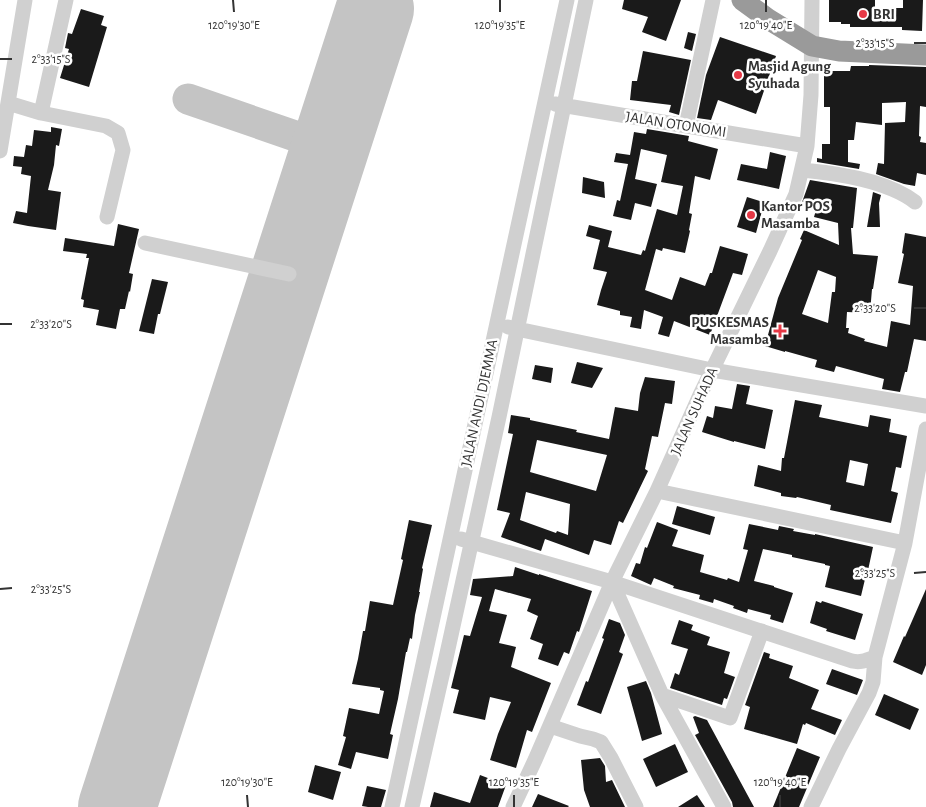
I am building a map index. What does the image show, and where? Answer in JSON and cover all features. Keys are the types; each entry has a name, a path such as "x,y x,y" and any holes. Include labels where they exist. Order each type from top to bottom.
{"highway":[{"path":"742,0 768,19 812,46 839,51 926,55"}],"street":[{"path":"0,151 2,124 8,103 25,0"},
{"path":"41,113 66,0"},
{"name":"JALAN ANDI DJEMMA","path":"392,807 567,0"},
{"name":"JALAN ANDI DJEMMA","path":"412,807 499,417 586,0"},
{"path":"686,126 713,0"},
{"name":"JALAN SUHADA","path":"513,807 536,760 612,582 658,491 712,370 796,194 807,146 811,95 812,0"},
{"path":"8,103 41,113 106,126 118,133 123,150 107,217"},
{"name":"JALAN OTONOMI","path":"544,103 807,146"},
{"path":"802,170 823,172 880,184 908,196 915,202"},
{"path":"145,243 289,274"},
{"path":"496,324 712,370 926,406"},
{"path":"811,807 838,749 869,693 873,682 875,657 904,542 926,429"},
{"path":"658,491 904,542"},
{"path":"451,537 612,582 852,662 858,663 875,657"},
{"path":"612,582 662,695 724,807"},
{"path":"662,695 730,718 762,631"},
{"path":"550,726 601,742 636,807"}],"building":[{"path":"624,0 681,0 666,41 642,32 648,17 622,9"},
{"path":"829,0 875,0 875,8 903,8 903,0 923,0 922,31 902,30 902,27 850,27 850,24 829,22"},
{"path":"81,9 104,16 101,25 107,27 89,87 60,78 69,49 65,48 68,33 72,34"},
{"path":"688,32 696,34 692,51 684,48"},
{"name":"Masjid Agung Syuhada","path":"720,37 776,56 756,114 718,100 711,120 697,118 706,75"},
{"path":"643,51 691,60 679,115 669,112 671,105 630,100 632,81 637,81"},
{"path":"851,66 926,67 926,107 920,106 919,136 921,137 920,142 926,143 926,175 917,173 915,186 876,174 878,163 884,164 885,123 905,122 906,102 882,103 882,125 856,122 854,140 848,140 848,162 860,164 859,169 817,162 817,158 822,159 822,144 830,144 830,107 824,107 824,71 850,71"},
{"path":"51,127 62,129 59,146 56,145 54,165 48,190 61,192 56,230 13,223 16,211 27,213 31,176 21,174 22,167 13,166 14,156 24,157 26,145 32,146 34,130 51,132"},
{"path":"647,129 689,136 688,141 718,149 710,180 695,176 689,213 692,214 690,231 685,253 663,248 662,251 656,249 645,290 672,300 680,277 705,286 710,273 712,273 720,246 748,254 742,275 733,273 710,335 674,321 669,337 658,334 663,317 644,310 641,329 630,327 632,317 620,315 620,311 597,305 607,272 593,269 600,240 586,236 589,225 612,231 608,247 641,255 643,250 645,251 657,209 677,215 683,186 661,182 667,155 641,149 635,179 657,184 651,207 635,203 631,220 613,216 617,200 620,201 628,164 614,162 616,153 630,155 634,132 646,134"},
{"path":"770,152 786,156 779,189 737,180 741,164 767,169"},
{"path":"583,177 604,182 605,198 582,193"},
{"path":"810,180 857,188 853,228 851,228 853,254 878,256 870,313 847,312 846,328 849,328 848,333 865,339 864,341 887,347 891,321 910,325 913,286 898,283 904,254 902,253 905,233 926,237 926,341 914,339 907,372 905,372 900,392 882,389 884,379 836,366 834,372 815,367 817,360 765,346 778,298 802,240 800,239 804,230 839,245 838,223 814,217 816,210 801,205","holes":["818,270 836,277 835,292 832,292 828,323 802,314"]},
{"path":"873,192 881,195 879,203 880,227 867,227"},
{"name":"Kantor POS Masamba","path":"747,197 763,202 756,233 737,227"},
{"path":"118,224 139,229 129,273 133,274 130,292 125,309 120,309 116,329 96,325 99,310 83,307 84,300 81,299 89,258 86,258 87,254 63,251 65,238 114,246"},
{"path":"152,279 168,282 154,334 139,331"},
{"path":"577,362 603,368 592,388 571,383"},
{"path":"535,365 553,368 551,383 532,379"},
{"path":"645,377 675,381 672,404 665,403 658,437 652,436 645,469 648,471 623,523 619,521 611,545 594,540 589,555 545,539 541,551 501,537 510,513 497,510 513,434 508,433 511,415 530,418 530,420 609,439 615,407 638,411 640,393","holes":["537,440 607,455 596,491 530,472","526,492 570,504 568,535 557,531 556,533 520,520"]},
{"path":"737,384 750,386 746,404 773,410 765,449 702,432 707,416 713,418 715,406 732,409"},
{"path":"795,400 822,405 819,417 868,427 870,415 891,419 889,432 907,436 901,468 896,467 891,491 898,493 891,523 830,510 831,505 797,497 781,496 781,493 754,486 758,465 781,471 782,458 784,458","holes":["850,460 868,464 864,486 846,482"]},
{"path":"677,506 715,517 710,535 672,524"},
{"path":"409,520 432,525 422,568 412,639 410,638 406,652 390,734 393,735 388,759 356,752 351,769 338,765 346,737 343,736 349,708 379,714 384,691 380,690 380,688 352,684 363,631 365,631 370,601 393,605 403,560 401,559"},
{"path":"657,522 678,530 672,546 704,555 700,572 739,582 748,550 743,549 749,524 778,530 779,526 794,529 793,531 873,547 861,596 825,587 830,566 763,549 754,581 793,593 783,623 770,619 771,615 748,609 747,613 714,599 713,603 699,599 700,595 673,588 674,586 654,578 651,585 631,576 636,563 640,564 645,547 647,548"},
{"path":"515,567 592,591 579,632 577,631 569,654 564,652 558,666 538,659 543,644 530,639 538,616 527,611 531,599 495,589 489,611 507,615 499,643 516,647 511,667 551,683 532,732 527,730 516,768 490,760 511,702 490,697 485,720 453,713 459,690 451,688 464,635 470,636 482,597 470,595 473,579 513,576"},
{"path":"926,589 926,665 922,675 893,662"},
{"path":"816,601 821,603 822,601 863,614 855,640 826,631 827,629 810,623"},
{"path":"609,619 620,623 625,635 619,652 623,654 601,714 577,705 604,639 602,638"},
{"path":"679,620 693,625 691,630 710,637 707,645 730,652 724,673 735,677 727,699 724,698 722,705 670,688 675,673 679,675 688,649 671,644"},
{"path":"764,652 770,654 769,658 793,666 789,678 819,690 811,709 842,720 835,735 806,723 805,725 803,724 797,744 744,729 750,707 745,705"},
{"path":"832,669 863,680 857,695 826,684"},
{"path":"646,681 662,734 642,741 627,687"},
{"path":"884,694 919,709 910,730 875,715"},
{"path":"693,717 707,720 754,807 733,807 695,735 699,733"},
{"path":"675,744 688,772 656,787 643,759"},
{"path":"797,748 820,757 799,807 773,807"},
{"path":"600,758 605,766 606,782 612,780 625,807 590,807 584,790 581,760"},
{"path":"315,765 341,772 333,800 308,792"},
{"path":"480,775 506,785 498,807 430,807 434,792 470,803"},
{"path":"367,786 386,790 381,807 362,806"},
{"path":"538,794 569,806 532,807"},
{"path":"697,795 705,807 678,807"}],"taxiway":[{"path":"188,99 330,148"}],"runway":[{"path":"117,807 375,9"}],"place":[{"name":"BRI","path":"863,14"},
{"name":"Masjid Agung Syuhada","path":"738,75"},
{"name":"Kantor POS Masamba","path":"751,215"},
{"name":"PUSKESMAS Masamba","path":"780,331"}]}
